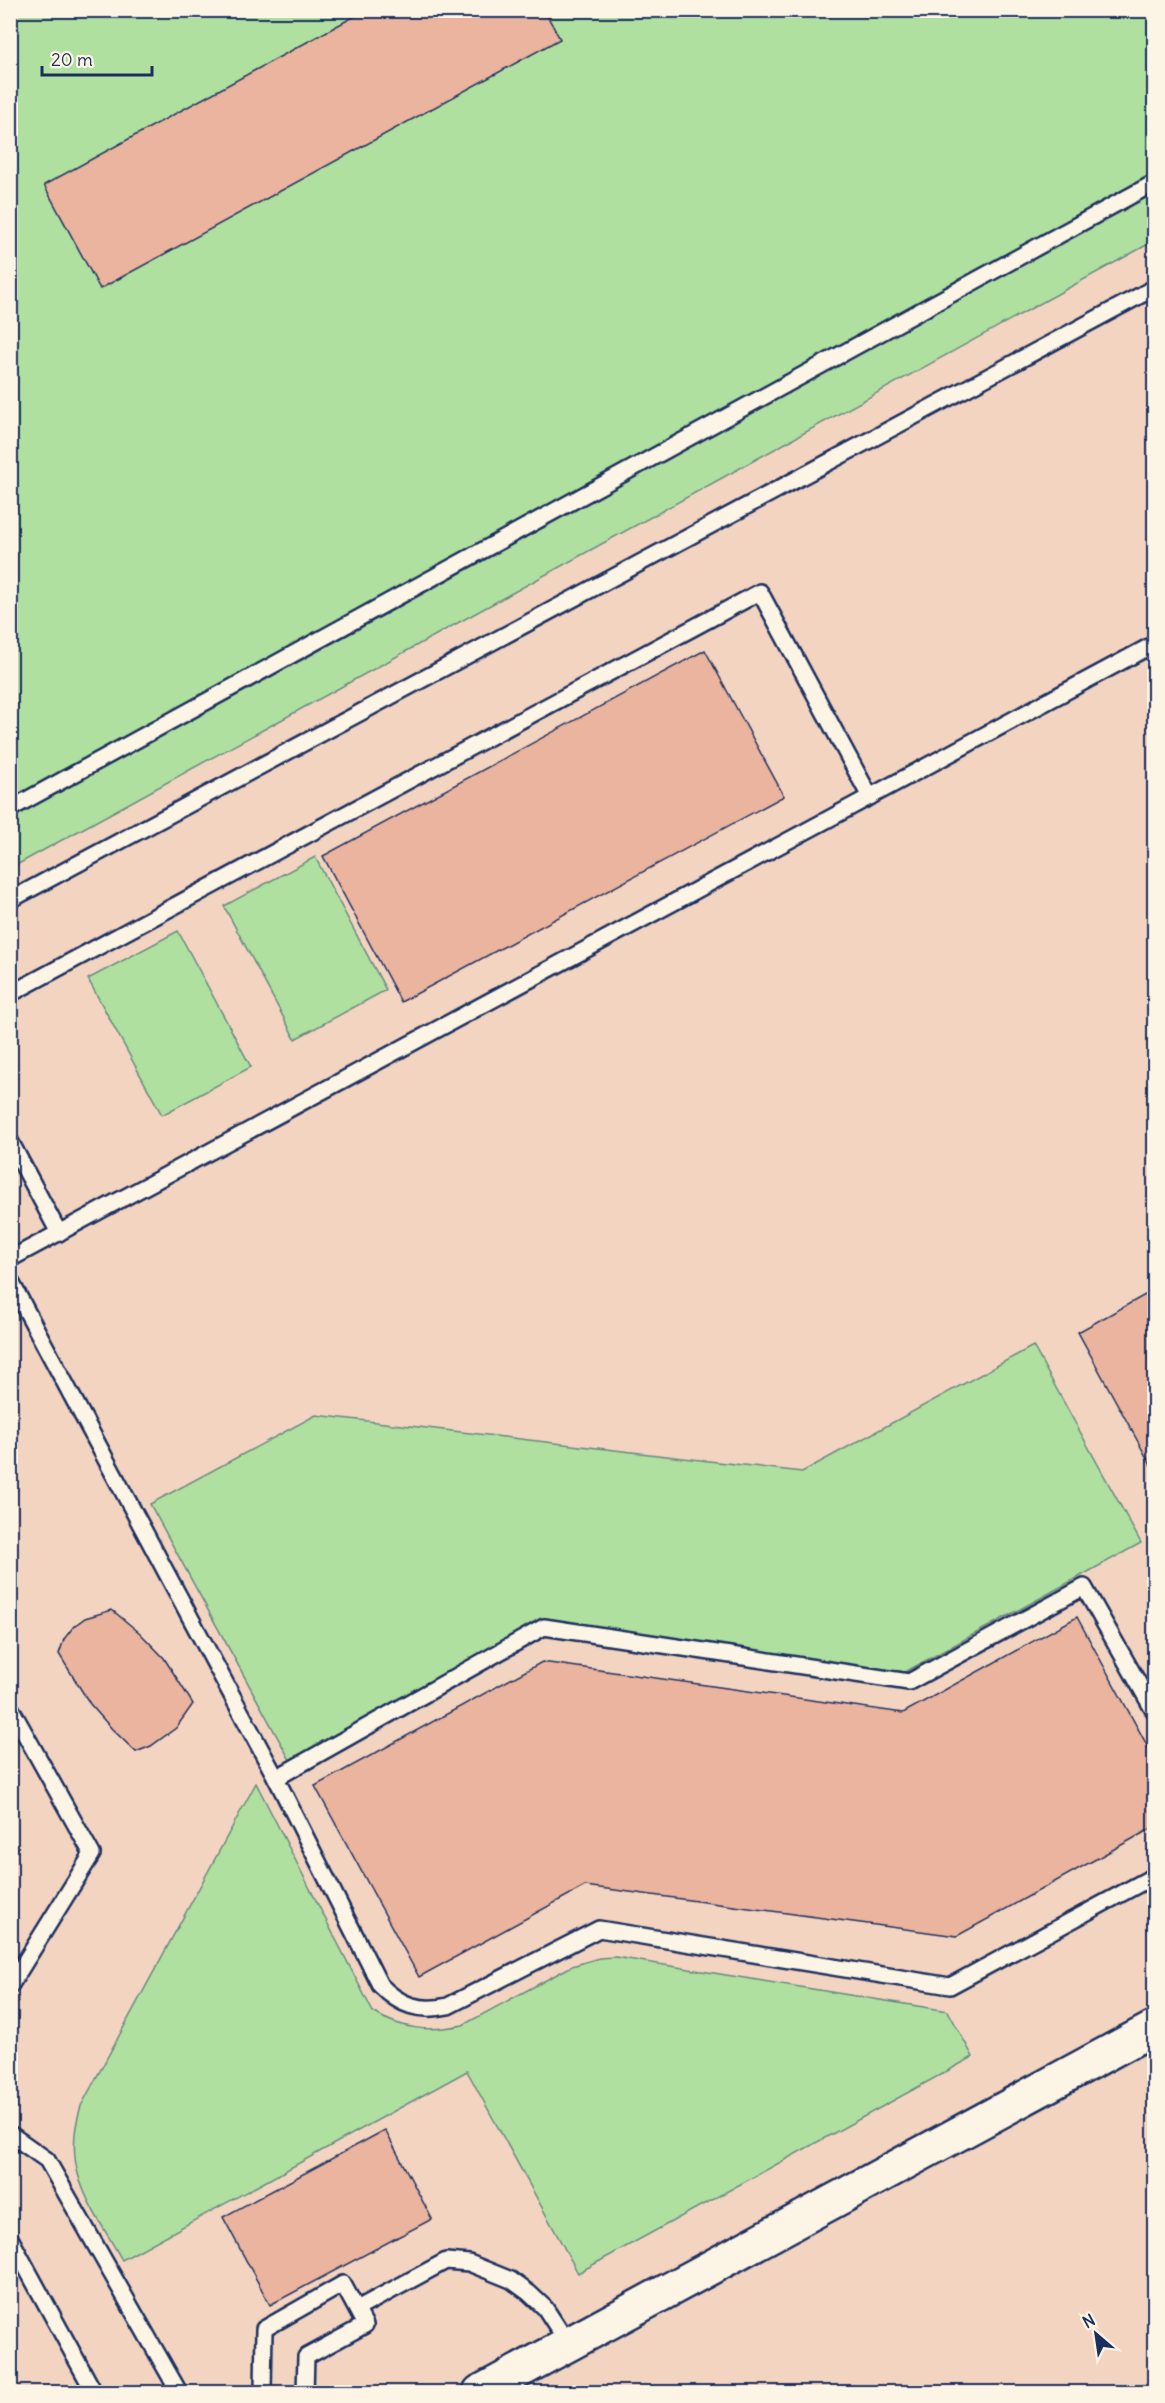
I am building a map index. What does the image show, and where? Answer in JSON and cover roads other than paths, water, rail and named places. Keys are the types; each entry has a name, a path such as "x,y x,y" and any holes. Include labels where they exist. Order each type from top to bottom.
{"street":[{"path":"480,2392 1155,2028"}],"lane":[{"path":"10,809 1155,183"},
{"path":"10,900 1155,288"},
{"path":"10,994 760,592 870,797"},
{"path":"10,1259 1155,644"},
{"path":"10,1141 59,1233"},
{"path":"10,1280 276,1778 380,1985 402,2004 433,2009 448,2006 599,1929 950,1986 1155,1876"},
{"path":"276,1778 544,1627 909,1682 1084,1587 1155,1711"},
{"path":"10,1707 92,1854 10,1986"},
{"path":"10,2134 47,2160 179,2392"},
{"path":"10,2238 94,2392"},
{"path":"357,2309 446,2261 469,2263 511,2280 529,2293 545,2308 569,2345"},
{"path":"263,2392 264,2329 343,2284 365,2325 306,2358 305,2392"}]}
